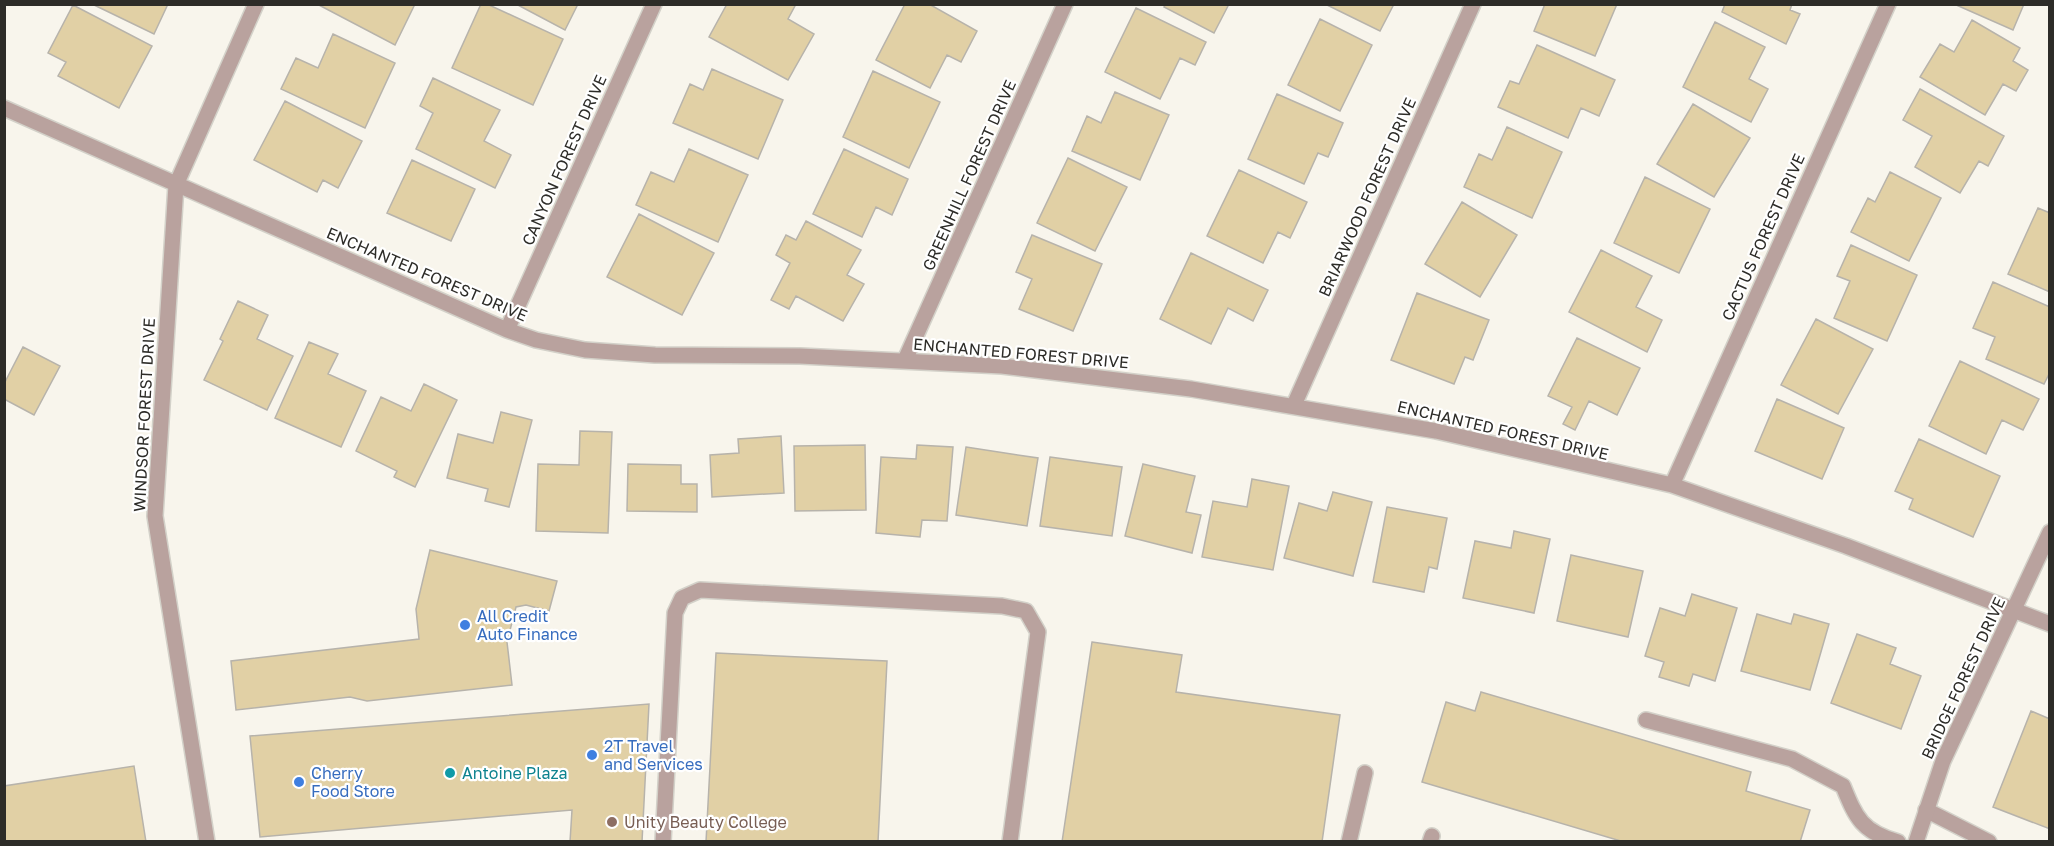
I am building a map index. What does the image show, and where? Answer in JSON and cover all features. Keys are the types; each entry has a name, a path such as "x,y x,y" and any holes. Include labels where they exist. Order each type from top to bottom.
{"street":[{"name":"WINDSOR FOREST DRIVE","path":"207,842 155,516 176,185 256,4"},
{"name":"CANYON FOREST DRIVE","path":"507,330 654,4"},
{"name":"GREENHILL FOREST DRIVE","path":"905,360 1065,4"},
{"name":"BRIARWOOD FOREST DRIVE","path":"1294,405 1473,4"},
{"name":"CACTUS FOREST DRIVE","path":"1671,485 1888,4"},
{"name":"ENCHANTED FOREST DRIVE","path":"4,108 507,330 536,340 585,350 655,356 800,356 1014,367 1191,388 1436,431 1671,485 1846,546 2049,624"},
{"name":"BRIDGE FOREST DRIVE","path":"1916,842 1943,761 1955,733 2049,532"},
{"path":"663,842 675,613 682,598 700,590 1002,606 1026,611 1038,632 1010,842"},
{"path":"1646,720 1792,759 1843,786 1854,815 1879,836 1898,842"},
{"path":"1349,842 1365,773"},
{"path":"1926,810 1989,842"}],"building":[{"path":"92,4 168,4 154,34"},
{"path":"317,4 415,4 395,45"},
{"path":"481,4 487,4 563,39 533,105 452,68"},
{"path":"516,4 578,4 565,30"},
{"path":"727,4 796,4 788,19 814,34 788,80 709,37"},
{"path":"905,4 929,4 977,31 961,62 947,55 930,88 876,60"},
{"path":"1166,4 1229,4 1214,33 1164,7"},
{"path":"1325,4 1394,4 1380,31"},
{"path":"1545,4 1617,4 1595,56 1534,31"},
{"path":"1725,4 1792,4 1790,10 1800,14 1786,44 1722,12"},
{"path":"1954,4 2024,4 2013,30"},
{"path":"73,5 152,46 119,108 58,76 66,62 48,53"},
{"path":"1136,8 1206,42 1195,65 1180,58 1160,99 1105,72"},
{"path":"1320,19 1372,45 1340,111 1288,85"},
{"path":"1972,20 2020,48 2013,61 2028,70 2016,91 2003,84 1985,115 1920,77 1940,44 1954,52"},
{"path":"1715,22 1765,47 1749,79 1768,89 1751,122 1683,87"},
{"path":"333,34 395,63 365,128 281,89 296,58 318,68"},
{"path":"1537,45 1615,80 1599,116 1581,108 1568,138 1498,107 1510,81 1519,84"},
{"path":"712,69 783,100 758,159 673,123 690,84 703,90"},
{"path":"873,71 940,102 909,168 843,137"},
{"path":"433,78 500,110 484,141 511,155 495,188 416,149 433,113 420,106"},
{"path":"1920,89 2004,136 1988,166 1979,161 1960,193 1915,167 1932,136 1903,120"},
{"path":"1115,92 1169,115 1140,180 1072,151 1087,116 1101,123"},
{"path":"1277,94 1343,123 1328,157 1318,153 1304,184 1248,159"},
{"path":"285,101 362,141 338,188 323,180 317,192 254,160"},
{"path":"1693,104 1750,138 1714,197 1657,164"},
{"path":"1507,127 1562,152 1532,218 1464,187 1479,154 1492,160"},
{"path":"689,149 748,175 718,242 636,205 651,172 674,182"},
{"path":"844,149 908,179 892,215 876,207 862,237 813,214"},
{"path":"1068,158 1127,187 1095,251 1037,223"},
{"path":"412,160 475,189 451,241 387,213"},
{"path":"1239,170 1307,202 1290,238 1278,232 1263,263 1207,236"},
{"path":"1890,172 1941,198 1909,261 1851,232 1868,198 1875,202"},
{"path":"1645,177 1710,209 1679,273 1614,243"},
{"path":"1462,202 1517,235 1480,297 1425,264"},
{"path":"2038,208 2050,213 2050,292 2008,274"},
{"path":"639,214 714,253 682,315 607,277"},
{"path":"806,221 861,250 847,275 864,284 843,321 796,296 789,309 771,300 790,263 776,255 786,235 796,240"},
{"path":"1032,235 1102,264 1073,331 1019,309 1032,279 1016,272"},
{"path":"1851,245 1917,275 1887,341 1834,318 1850,281 1837,276"},
{"path":"1601,250 1652,276 1636,307 1662,320 1647,352 1569,312"},
{"path":"1191,253 1268,290 1253,321 1228,308 1211,344 1160,319"},
{"path":"1993,282 2050,307 2050,372 2044,384 1986,359 1995,337 1973,328"},
{"path":"1417,293 1489,320 1473,360 1465,357 1454,384 1391,360"},
{"path":"238,301 268,315 257,339 293,356 267,410 204,380 223,341 220,339"},
{"path":"1816,319 1873,349 1838,414 1781,385"},
{"path":"1577,338 1640,368 1617,415 1589,401 1575,430 1563,424 1572,407 1548,396"},
{"path":"309,342 338,354 328,374 366,391 341,447 275,418"},
{"path":"23,347 60,366 34,415 4,399 4,384"},
{"path":"1960,361 2039,399 2023,430 2002,420 1986,454 1929,426"},
{"path":"424,384 457,400 415,487 394,477 397,471 356,451 381,397 411,411"},
{"path":"1777,399 1844,428 1822,479 1755,451"},
{"path":"501,412 532,420 509,507 485,501 488,489 447,478 458,434 493,443"},
{"path":"580,431 612,432 608,533 536,531 538,464 579,465"},
{"path":"781,436 784,493 712,497 710,455 739,453 738,439"},
{"path":"1919,439 2000,476 1973,537 1909,509 1913,499 1895,491"},
{"path":"865,445 866,510 795,511 794,446"},
{"path":"917,445 953,447 947,521 922,520 920,537 876,533 881,457 916,459"},
{"path":"966,447 1038,458 1027,526 956,515"},
{"path":"1050,457 1122,467 1112,536 1040,526"},
{"path":"628,464 681,465 681,484 697,484 697,512 627,511"},
{"path":"1143,464 1195,476 1186,512 1201,515 1192,553 1125,536"},
{"path":"1252,479 1289,486 1273,570 1202,557 1213,501 1247,507"},
{"path":"1333,492 1372,502 1353,576 1284,558 1299,503 1327,511"},
{"path":"1387,507 1447,518 1437,569 1429,567 1424,592 1373,582"},
{"path":"1514,531 1550,539 1534,613 1463,598 1475,541 1511,548"},
{"name":"All Credit Auto Finance","path":"430,550 557,581 549,611 526,605 516,607 507,642 512,685 367,701 350,697 236,710 231,661 419,639 416,609"},
{"path":"1571,555 1643,571 1628,637 1557,621"},
{"path":"1692,594 1737,608 1715,681 1693,674 1689,686 1659,677 1664,662 1645,656 1660,608 1685,616"},
{"path":"1757,614 1791,624 1794,614 1829,624 1810,690 1741,671"},
{"path":"1857,634 1896,648 1890,664 1921,676 1901,729 1831,703"},
{"path":"1092,642 1182,655 1176,692 1340,715 1322,842 1062,842"},
{"path":"716,653 887,661 878,842 706,842"},
{"path":"1481,692 1751,772 1746,791 1810,810 1800,842 1624,842 1422,782 1446,702 1475,711"},
{"name":"Antoine Plaza","path":"649,704 642,842 570,842 572,810 260,837 250,736"},
{"path":"2031,711 2050,719 2050,829 1993,807"},
{"path":"134,766 146,842 4,842 4,786"}],"place":[{"name":"All Credit Auto Finance","path":"465,625"},
{"name":"2T Travel and Services","path":"592,755"},
{"name":"Antoine Plaza","path":"450,773"},
{"name":"Cherry Food Store","path":"299,782"},
{"name":"Unity Beauty College","path":"612,822"}]}
